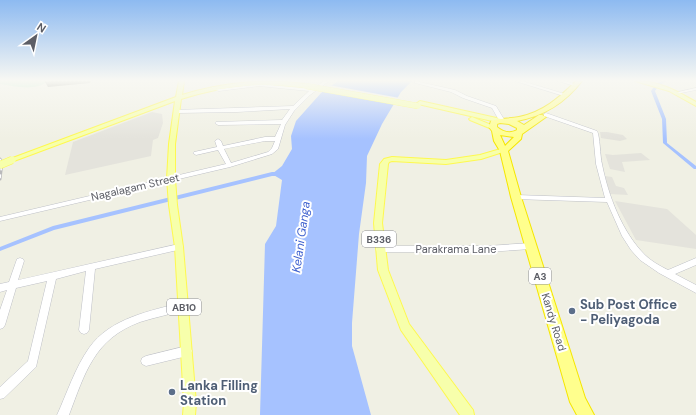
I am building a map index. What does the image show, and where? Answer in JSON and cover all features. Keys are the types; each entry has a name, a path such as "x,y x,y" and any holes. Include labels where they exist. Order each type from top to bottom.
{"highway":[{"path":"560,100 552,107 539,114 494,123 495,129 507,134 520,132 566,100"},
{"path":"503,121 517,124 520,132 514,143 504,150"},
{"name":"Kandy Road","path":"495,129 500,146 504,150 516,196 581,411"}],"main road":[{"path":"11,159 169,100"},
{"path":"0,163 173,100"},
{"name":"AB10","path":"179,100 172,144 171,179 184,306 190,404 189,415"},
{"path":"395,100 503,121"},
{"path":"419,105 464,116 495,129"},
{"name":"B336","path":"468,415 405,328 383,270 378,223 384,164 386,160 397,159 446,162 481,157 504,150"}],"street":[{"path":"196,153 264,139 277,139 284,122 303,100"},
{"path":"476,100 494,106 503,121"},
{"path":"177,111 296,107"},
{"path":"546,115 595,132 596,155 609,200 632,247 644,259 696,289"},
{"path":"218,123 284,122"},
{"name":"Nagalagam Street","path":"0,219 171,179 270,153 275,149 277,139"},
{"path":"218,141 220,149 230,164"},
{"path":"516,196 609,200"},
{"name":"Parakrama Lane","path":"380,249 487,249 531,246"},
{"path":"0,288 179,248"},
{"path":"0,325 20,261"},
{"path":"668,274 696,261"},
{"path":"84,330 91,268"},
{"path":"0,394 32,364 52,276"},
{"path":"63,415 88,359 98,344 114,330 135,320 184,306"},
{"path":"146,361 187,351"},
{"path":"190,404 194,415"}],"shaded area":[{"path":"152,112 162,114 163,123 158,138 153,140 151,156 65,175 73,142"},
{"path":"600,132 623,135 627,139 620,141 601,138"},
{"path":"641,153 650,160 622,162 625,172 610,169 605,154 613,155"},
{"path":"605,176 612,177 616,186 624,188 628,195 610,194"},
{"path":"615,201 667,209 696,235 696,249 636,240"}],"water":[{"name":"Kelani Ganga","path":"314,100 396,100 382,124 367,156 366,183 359,234 352,323 352,346 371,415 260,415 265,244 276,226 282,180 272,174 282,166 292,149 291,136 296,121"}],"pier":[{"path":"377,100 398,100 396,104"}],"waterway":[{"path":"657,100 664,119 665,143 696,168"},
{"path":"0,249 53,228 272,174 279,174"}],"railway":[{"path":"0,159 2,162 0,179"}],"place":[{"name":"Sub Post Office - Peliyagoda","path":"572,311"},
{"name":"Lanka Filling Station","path":"172,392"}]}
